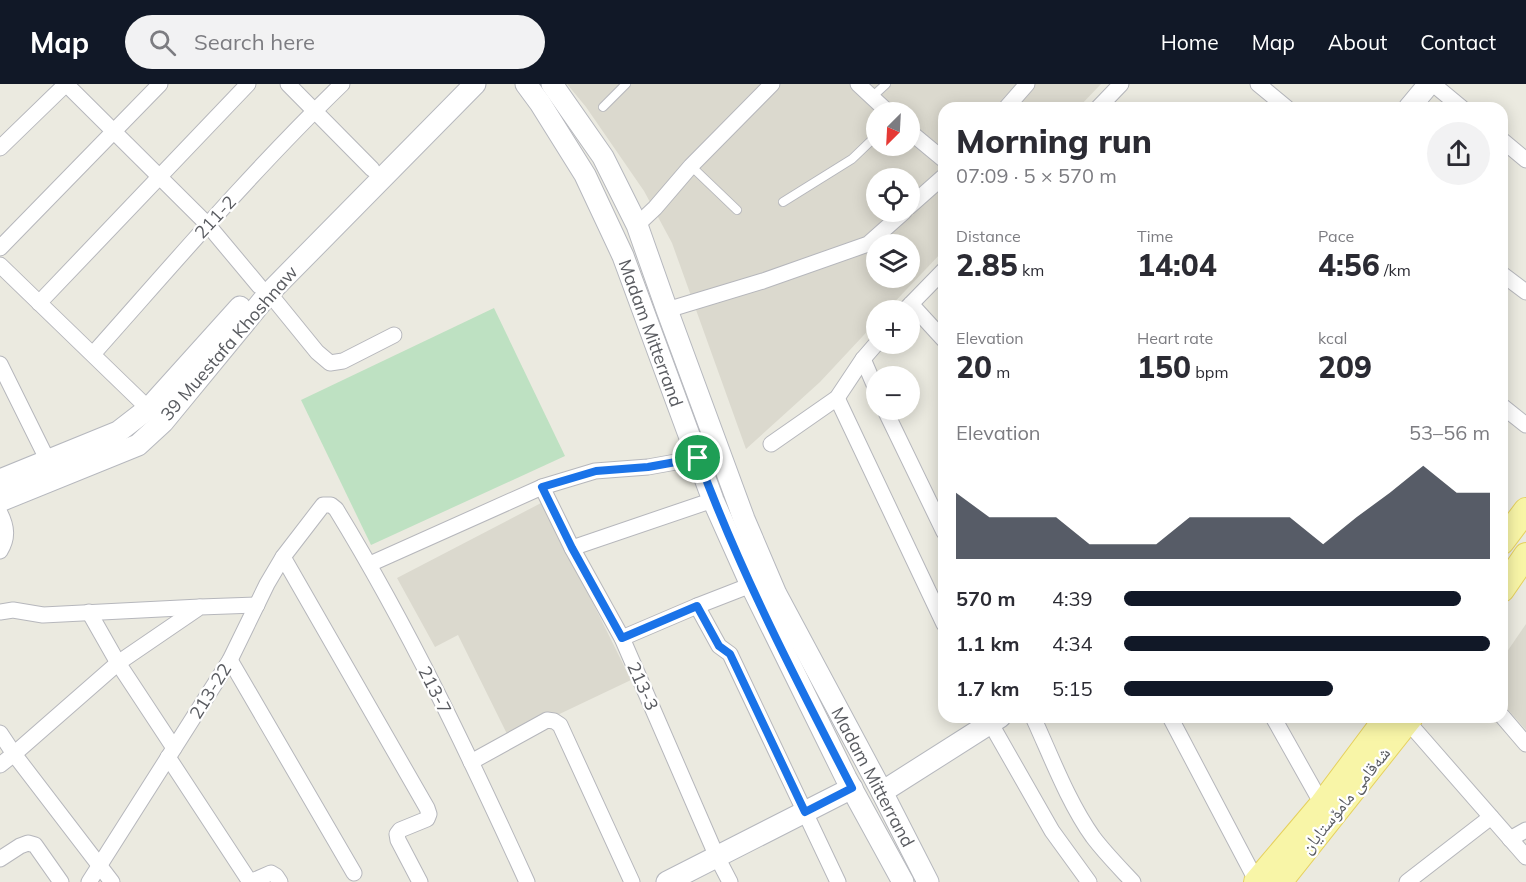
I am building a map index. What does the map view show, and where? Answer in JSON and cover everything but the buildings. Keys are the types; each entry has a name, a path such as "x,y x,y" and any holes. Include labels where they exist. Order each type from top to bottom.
{"main road":[{"name":"39 Muestafa Khoshnaw","path":"0,501 138,445 156,415 264,289 372,169 455,84"},
{"name":"39 Muestafa Khoshnaw","path":"264,289 475,84"},
{"name":"Madam Mitterrand","path":"525,84 540,103 585,175 623,256 713,500 751,585 852,788 903,882"},
{"name":"Madam Mitterrand","path":"552,84 603,157 637,225 744,519 776,594 928,882"},
{"path":"1414,102 1431,84"},
{"name":"39 Muestafa Khoshnaw","path":"0,480 156,415"},
{"path":"1508,534 1526,510"},
{"path":"1508,581 1526,555"},
{"path":"882,792 986,723"},
{"name":"شەقامی مامۆستایان","path":"1256,882 1392,723"},
{"name":"شەقامی مامۆستایان","path":"1280,882 1392,723"},
{"path":"667,882 852,788"}],"street":[{"path":"0,148 66,84 208,225 317,352 330,363 343,361 394,335"},
{"path":"0,248 160,84"},
{"path":"39,303 248,84"},
{"path":"288,84 372,169"},
{"name":"211-2","path":"93,354 208,225 342,84"},
{"path":"637,225 772,84"},
{"path":"858,84 877,102"},
{"path":"1011,102 1027,84"},
{"path":"1105,102 1121,84"},
{"path":"1258,84 1280,102"},
{"path":"1431,84 1454,102"},
{"path":"920,140 938,155"},
{"path":"1508,149 1526,160"},
{"path":"920,197 938,181"},
{"path":"667,310 763,281 868,244 893,222"},
{"path":"0,265 156,415"},
{"path":"916,300 938,276"},
{"path":"1508,278 1526,292"},
{"path":"920,319 938,335"},
{"path":"771,444 837,398 867,354"},
{"path":"863,359 866,366"},
{"path":"0,364 48,461"},
{"path":"837,398 938,611"},
{"path":"1508,410 1526,424"},
{"path":"890,420 938,520"},
{"path":"370,564 542,487 596,471 648,467 698,458"},
{"name":"213-3","path":"542,487 572,548 622,638 730,882"},
{"path":"572,548 713,500"},
{"name":"213-22","path":"89,882 230,660 267,584 283,557 323,505 331,505"},
{"name":"213-7","path":"331,505 336,509 370,564 471,762 527,882"},
{"path":"0,513 4,520 6,533 0,551"},
{"path":"283,557 427,808 429,814 427,819 400,830 397,834 420,882"},
{"path":"622,638 751,585"},
{"path":"0,612 14,609 43,615 257,605"},
{"path":"697,606 719,646 730,654 838,882"},
{"path":"0,765 118,663 200,607"},
{"path":"89,612 250,882 275,877"},
{"path":"230,660 354,873"},
{"path":"471,762 547,720 560,725 632,882"},
{"path":"994,723 1052,831 1089,882"},
{"path":"1036,723 1092,835 1133,882"},
{"path":"1173,723 1256,882"},
{"path":"1276,723 1322,804"},
{"path":"1401,723 1526,857"},
{"path":"1508,723 1526,744"},
{"path":"0,733 112,882"},
{"path":"1407,882 1491,817"},
{"path":"1510,839 1526,830"},
{"path":"0,859 20,846 28,843 35,845 61,882"}],"lane":[{"path":"603,107 626,84"},
{"path":"872,98 886,84"},
{"path":"783,202 852,159 866,146"},
{"path":"691,166 737,210"}],"shaded area":[{"path":"567,84 1101,84 1084,102 938,102 938,256 920,275 920,234 866,234 866,288 908,288 896,300 866,300 866,333 820,382 746,449 672,243 644,191 586,107"},
{"path":"543,502 631,680 509,738 458,635 435,647 397,578"},
{"path":"1526,624 1526,730 1508,710 1508,650"}],"green space":[{"path":"494,308 565,456 371,545 301,400"}],"route":[{"path":"698,458 713,500 751,585 852,788 805,812 730,654 719,646 697,606 622,638 572,548 542,487 596,471 648,467 698,458"}]}
